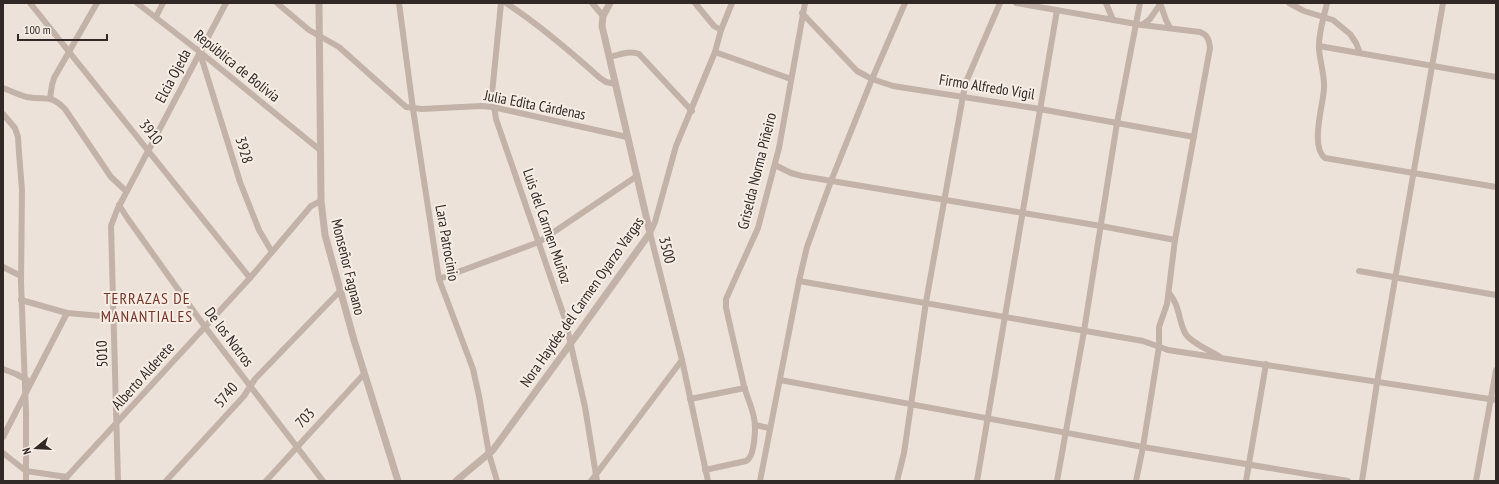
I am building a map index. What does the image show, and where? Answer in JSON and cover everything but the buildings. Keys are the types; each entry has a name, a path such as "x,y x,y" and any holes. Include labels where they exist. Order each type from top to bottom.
{"street":[{"name":"3910","path":"30,3 70,51 250,278"},
{"path":"50,98 54,78 97,3"},
{"name":"República de Bolivia","path":"137,3 200,52 320,150"},
{"path":"156,18 163,3"},
{"name":"Elcia Ojeda","path":"111,226 126,191 226,3"},
{"path":"277,3 309,30 339,47 406,107 413,109"},
{"name":"Monseñor Fagnano","path":"319,3 321,201 325,235 364,374 398,481"},
{"name":"Lara Patrocinio","path":"399,3 413,109 439,279 473,369 479,396 488,454 497,481"},
{"name":"Luis del Carmen Muñoz","path":"501,3 492,94 493,107 565,319 586,413 596,478"},
{"path":"506,3 524,14 560,41 600,78 606,82 615,84"},
{"path":"592,3 603,16 610,3"},
{"path":"695,3 714,26 721,30"},
{"name":"Nora Haydée del Carmen Oyarzo Vargas","path":"456,481 488,454 571,344 650,233 655,222 676,146 692,111 732,3"},
{"name":"Griselda Norma Piñeiro","path":"705,470 749,460 752,455 755,425 754,417 745,388 726,308 726,299 758,228 775,165 805,3"},
{"path":"760,481 769,428 807,247 831,181 872,79 905,3"},
{"path":"897,481 904,453 926,302 966,82 1000,3"},
{"path":"1016,3 1113,20 1200,32 1205,34 1209,40 1210,48 1175,240 1169,293 1159,327 1159,347 1136,481"},
{"path":"1106,3 1113,20"},
{"path":"1057,481 1084,331 1117,123 1139,24 1140,3"},
{"path":"1139,24 1150,19 1161,3"},
{"path":"1161,3 1170,28"},
{"path":"1289,3 1304,11 1333,20 1343,27 1356,43 1360,53"},
{"path":"1327,3 1319,46 1324,88 1318,135 1318,146 1321,155 1325,158 1496,187"},
{"path":"1362,481 1377,383 1443,3"},
{"path":"977,481 1057,10"},
{"name":"Firmo Alfredo Vigil","path":"802,13 857,70 872,79 893,86 1040,109 1194,137"},
{"name":"3500","path":"603,16 602,26 615,84 682,360 708,481"},
{"path":"1319,46 1496,77"},
{"name":"3928","path":"200,52 240,182 258,230 272,252"},
{"path":"715,52 791,79"},
{"path":"609,57 627,53 638,54 692,111"},
{"path":"3,88 26,97 50,98 57,101 111,177 126,191"},
{"name":"Julia Edita Cárdenas","path":"413,109 493,107 627,137"},
{"path":"3,114 15,128 18,137 22,190 21,300 26,481"},
{"path":"775,165 791,173 831,181 1175,240"},
{"path":"439,279 539,242 637,176"},
{"name":"Alberto Alderete","path":"65,479 250,278 311,206 321,201"},
{"name":"De los Notros","path":"119,205 205,327 323,481"},
{"name":"5010","path":"111,226 118,481"},
{"path":"3,267 21,276"},
{"path":"1359,271 1496,294"},
{"path":"799,281 1143,341 1168,350 1494,400"},
{"name":"5740","path":"166,481 244,396 255,379 340,292"},
{"path":"1169,293 1177,304 1186,334 1190,339 1222,358"},
{"path":"21,300 67,313 113,317"},
{"path":"3,437 67,313"},
{"path":"591,481 596,478 682,360"},
{"path":"1246,481 1266,364"},
{"path":"3,369 16,374 24,380 32,382"},
{"path":"1476,481 1494,400 1496,370"},
{"name":"703","path":"266,481 364,374"},
{"path":"780,380 1143,447 1348,481"},
{"path":"690,399 745,388"},
{"path":"755,425 769,428"},
{"path":"3,454 26,471 65,479"}],"district":[{"name":"TERRAZAS DE MANANTIALES","path":"147,307"}]}
